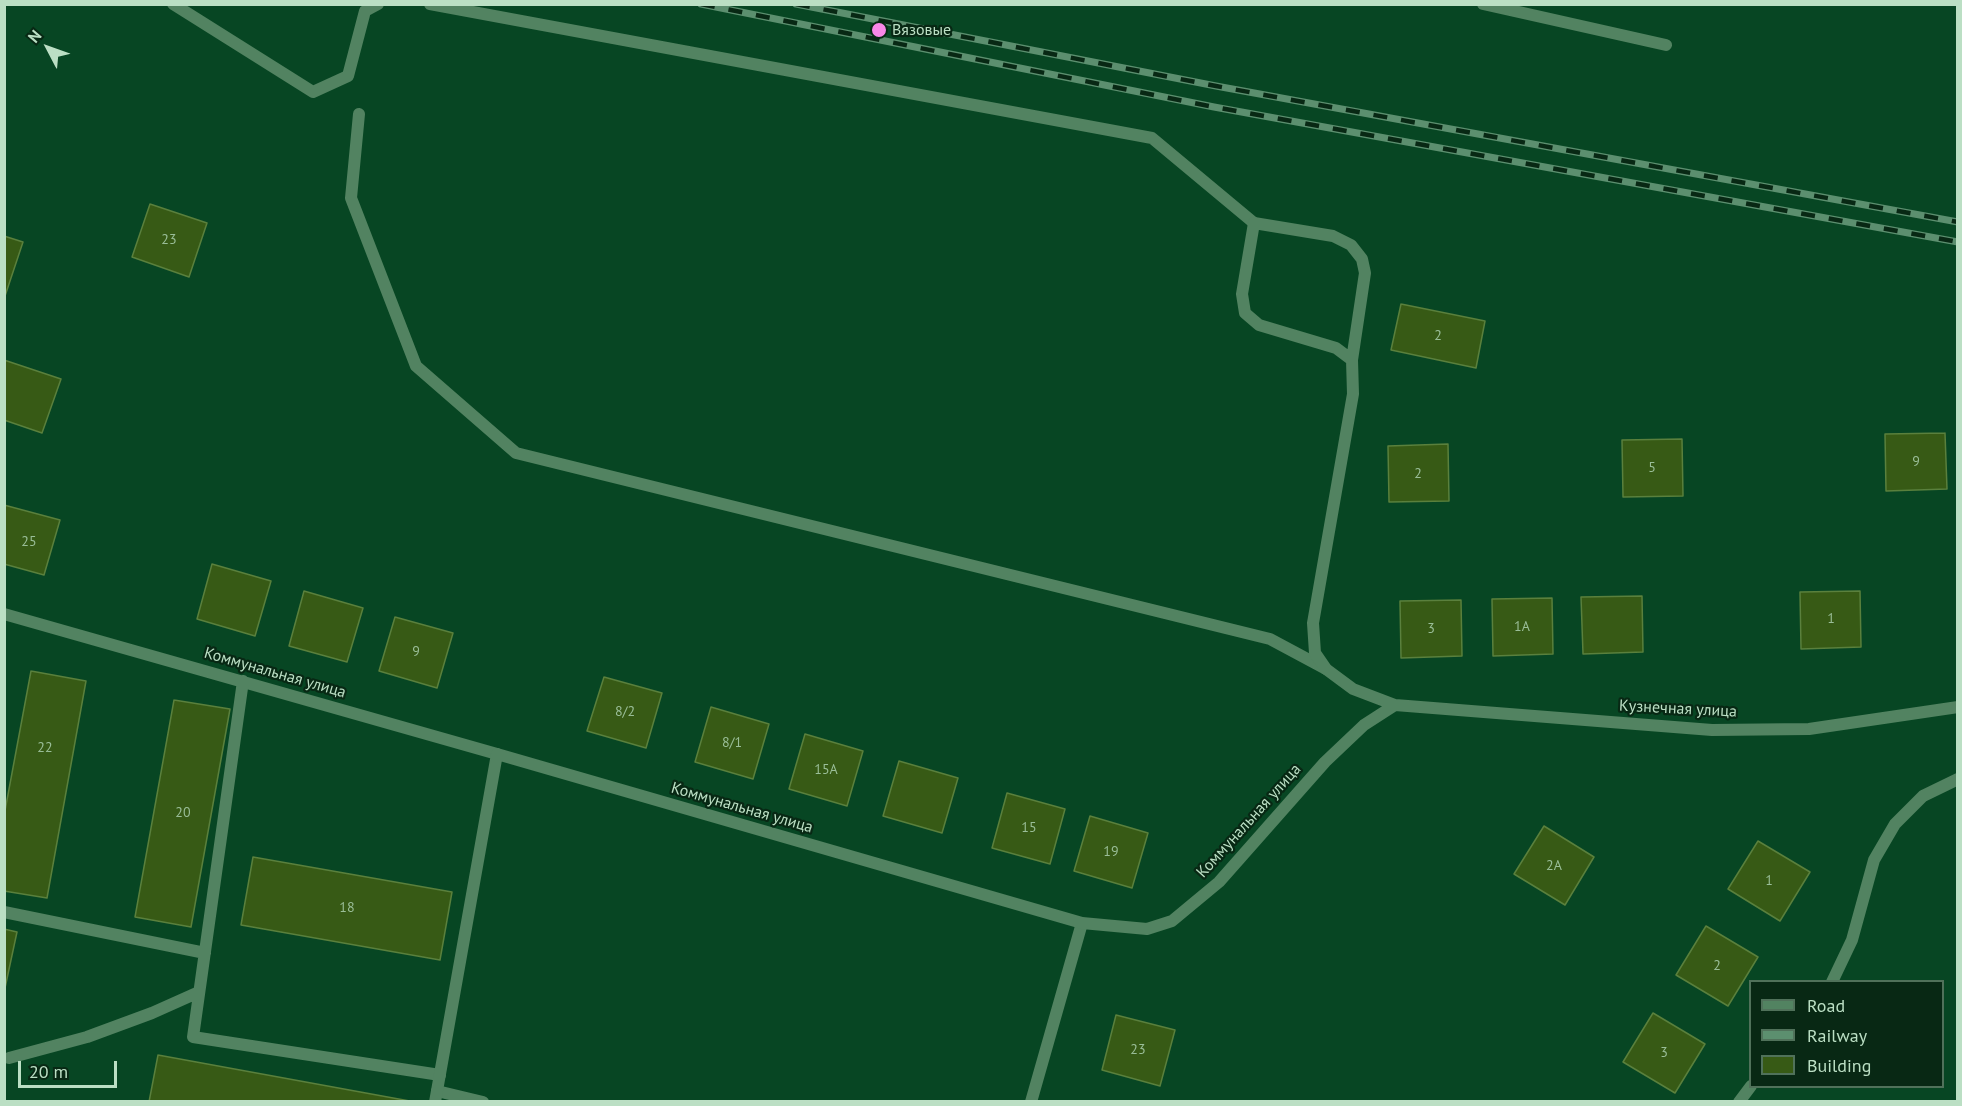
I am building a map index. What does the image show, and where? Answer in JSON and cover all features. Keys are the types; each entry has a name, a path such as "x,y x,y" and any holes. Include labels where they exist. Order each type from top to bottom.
{"street":[{"path":"173,4 313,92 348,76 365,11 378,4"},
{"path":"430,4 1152,138 1254,223 1333,236 1351,245 1362,259 1365,273 1352,360 1353,394 1313,623 1315,653 1326,669"},
{"path":"1483,4 1666,45"},
{"name":"Кузнечная улица","path":"359,114 351,198 416,366 516,453 1270,639 1326,669 1353,689 1395,705 1712,730 1809,729 1958,706"},
{"path":"1254,223 1242,294 1245,313 1259,325 1336,348 1352,360"},
{"name":"Коммунальная улица","path":"4,614 1082,923 1147,929 1172,921 1219,882 1325,762 1364,724 1395,705"},
{"path":"243,681 193,1038 440,1075"},
{"path":"483,1101 436,1096 497,754"},
{"path":"1832,980 1852,940 1874,860 1895,824 1923,796 1958,779"},
{"path":"4,912 205,952"},
{"path":"1031,1101 1082,923"},
{"path":"9,1058 87,1037 152,1013 199,992"},
{"path":"1739,1101 1749,1088"}],"building":[{"path":"150,204 207,223 189,277 132,257"},
{"path":"4,236 23,242 5,296 4,296"},
{"path":"1401,304 1485,321 1476,368 1391,350"},
{"path":"4,360 61,379 42,433 4,420"},
{"path":"1945,433 1947,489 1886,491 1885,434"},
{"path":"1682,439 1683,496 1623,497 1622,440"},
{"path":"1448,444 1449,501 1389,502 1388,446"},
{"path":"4,505 60,520 44,575 4,564"},
{"path":"212,564 271,581 255,636 197,619"},
{"path":"304,591 363,608 347,662 289,646"},
{"path":"1860,591 1861,647 1801,649 1800,592"},
{"path":"1642,596 1643,652 1583,654 1581,597"},
{"path":"1552,598 1553,654 1493,656 1492,599"},
{"path":"1461,600 1462,656 1401,658 1400,601"},
{"path":"395,617 453,633 437,688 379,671"},
{"path":"31,671 86,681 47,898 4,891 4,816"},
{"path":"604,677 662,693 646,748 587,731"},
{"path":"174,700 230,709 191,927 135,917"},
{"path":"711,707 769,724 753,779 695,762"},
{"path":"805,734 863,751 847,806 789,789"},
{"path":"899,761 958,778 942,833 883,816"},
{"path":"1007,793 1065,809 1050,864 992,848"},
{"path":"1090,816 1148,833 1132,888 1074,871"},
{"path":"1544,826 1594,857 1565,905 1514,874"},
{"path":"1758,841 1810,872 1780,921 1728,889"},
{"path":"253,857 452,892 440,960 241,925"},
{"path":"1706,926 1758,957 1728,1006 1676,975"},
{"path":"4,929 17,932 5,988 4,988"},
{"path":"1653,1013 1705,1044 1675,1093 1623,1062"},
{"path":"1116,1015 1175,1030 1160,1086 1102,1070"},
{"path":"158,1055 415,1102 149,1102"}],"railway":[{"path":"701,4 1214,107 1958,242"},
{"path":"796,4 1216,86 1958,222"}],"place":[{"name":"Вязовые","path":"879,30"}]}
